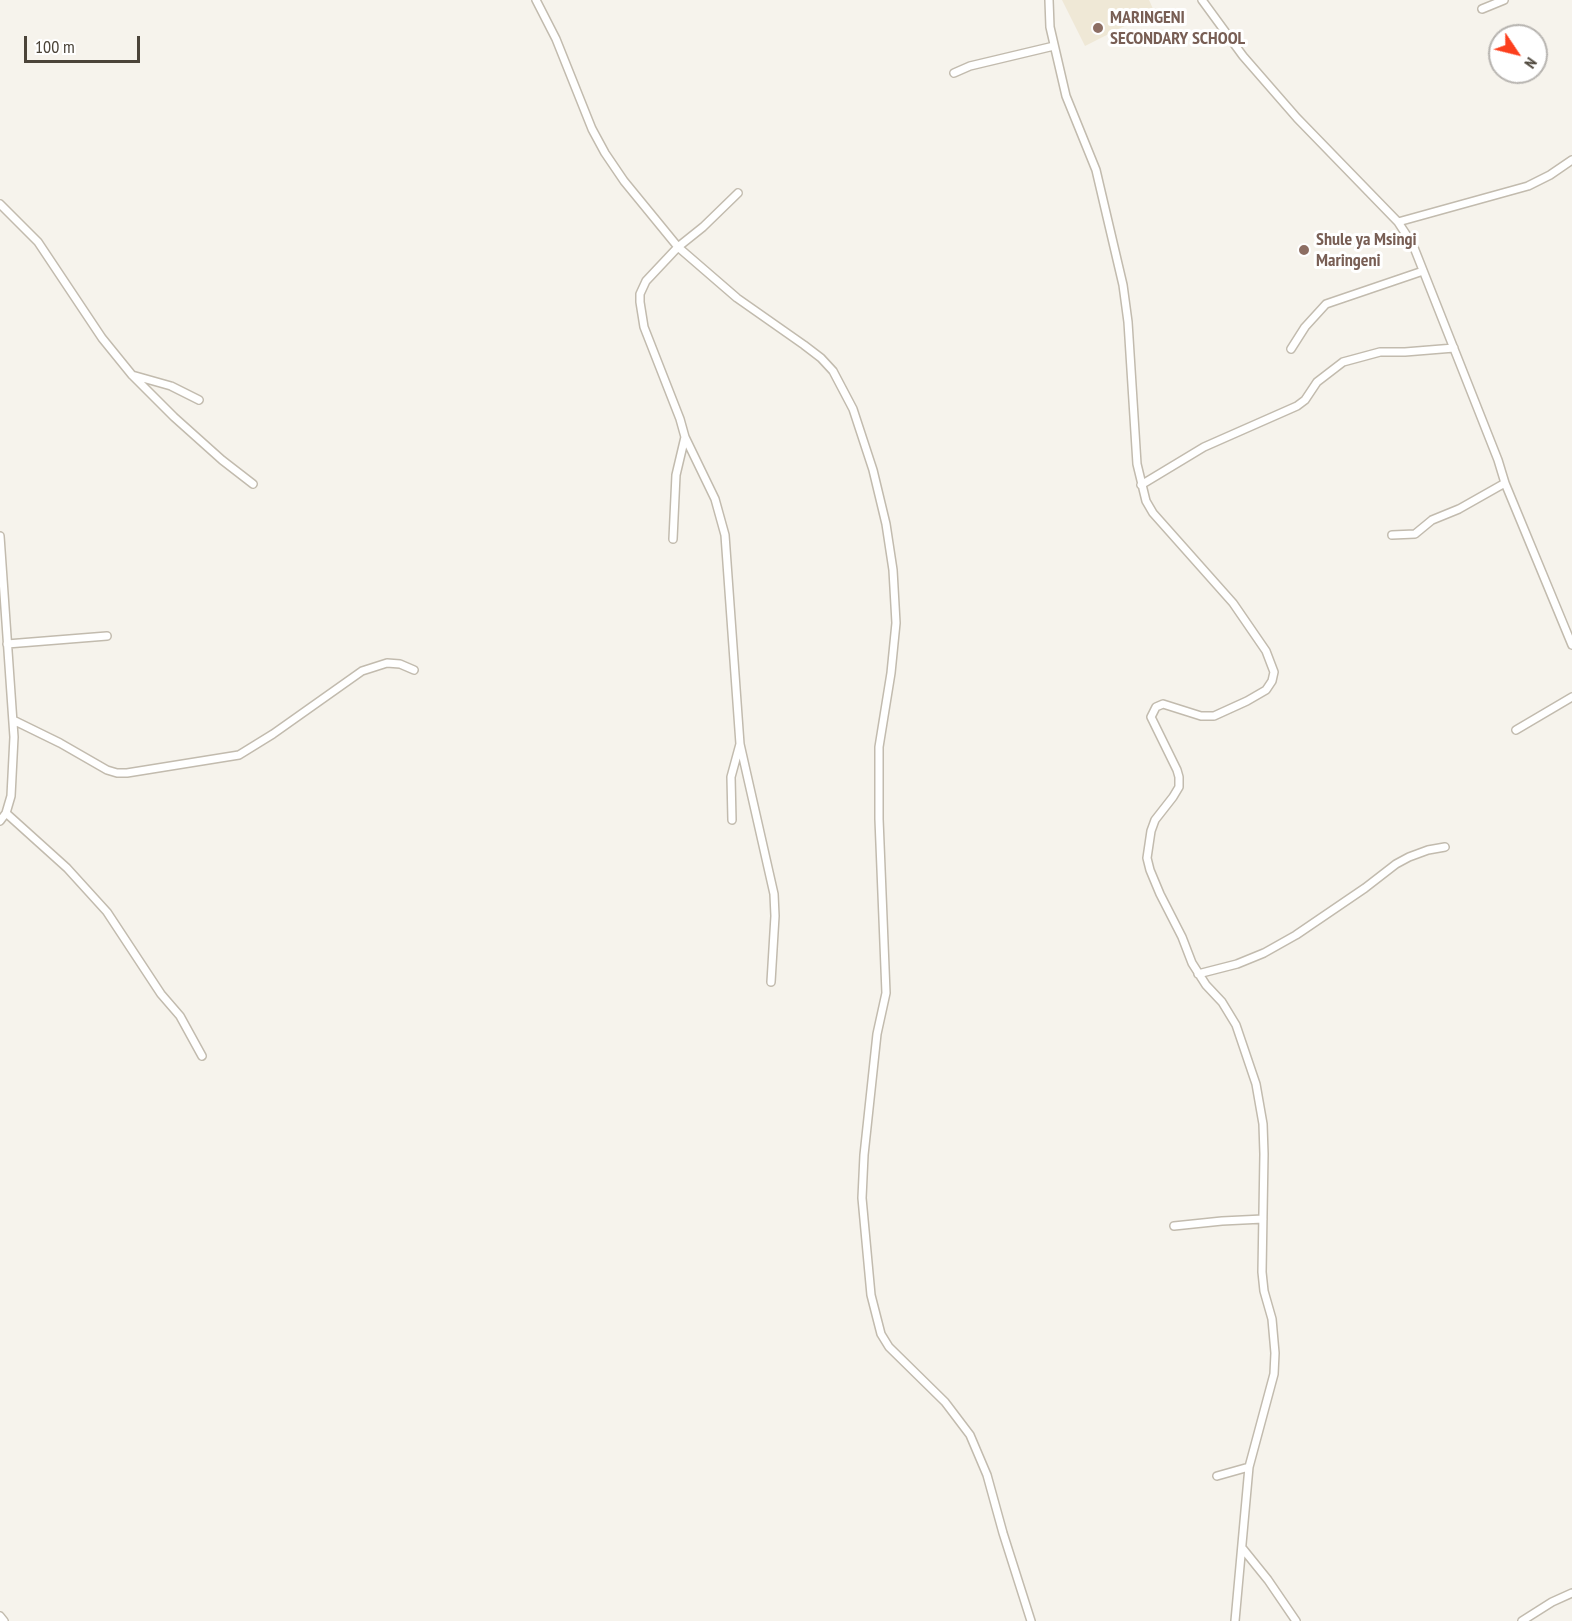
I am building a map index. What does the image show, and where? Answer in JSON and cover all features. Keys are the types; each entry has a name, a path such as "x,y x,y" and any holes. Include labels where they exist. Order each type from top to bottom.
{"street":[{"path":"536,0 556,39 592,129 605,153 648,214 678,247 736,298 804,345 833,370 853,409 873,470 892,558 896,623 891,673 879,747 879,819 886,993 877,1034 864,1155 862,1197 871,1295 881,1334 889,1347 945,1402 970,1435 987,1475 1031,1621"},
{"path":"1048,0 1050,27 1066,96 1096,170 1123,285 1128,322 1136,453 1146,501 1153,513 1233,603 1266,651 1274,672 1272,681 1266,690 1214,716 1201,716 1163,704 1156,707 1151,717 1178,770 1179,786 1153,825 1147,858 1160,894 1182,937 1192,963 1236,1024 1260,1099 1264,1154 1262,1272 1264,1291 1272,1319 1274,1374 1250,1467 1235,1621"},
{"path":"1202,0 1261,77 1297,118 1398,222 1413,245 1505,483 1572,645"},
{"path":"1482,9 1504,0"},
{"path":"954,73 970,66 1054,46"},
{"path":"1398,222 1528,186 1550,176 1572,160"},
{"path":"738,193 703,227 678,247 646,281 642,287 640,302 644,327 685,437 715,500 725,536 740,744 774,894 771,982"},
{"path":"0,204 38,242 102,338 132,375 182,424 253,484"},
{"path":"1291,349 1305,327 1326,304 1335,299 1423,271"},
{"path":"1141,485 1204,447 1297,406 1305,400 1317,382 1343,362 1380,352 1454,348"},
{"path":"132,375 171,387 199,400"},
{"path":"673,539 676,475 685,437"},
{"path":"1392,535 1415,534 1432,520 1459,509 1505,483"},
{"path":"0,536 2,616 7,644 13,720 11,796 6,813 0,821"},
{"path":"7,644 107,636"},
{"path":"13,720 107,770 127,773 239,755 273,734 362,671 387,663 400,664 414,670"},
{"path":"1516,730 1572,697"},
{"path":"732,820 731,777 740,744"},
{"path":"6,813 67,868 107,912 161,994 180,1016 202,1056"},
{"path":"1198,974 1237,964 1264,953 1296,935 1396,864 1428,850 1445,847"},
{"path":"1174,1226 1263,1220"},
{"path":"1217,1476 1250,1467"},
{"path":"1243,1549 1296,1621"},
{"path":"1522,1621 1552,1602 1572,1593"},
{"path":"0,1616 4,1621"}],"shaded area":[{"name":"MARINGENI SECONDARY SCHOOL","path":"1062,0 1149,0 1154,11 1085,46"}],"place":[{"name":"MARINGENI SECONDARY SCHOOL","path":"1098,28"},
{"name":"Shule ya Msingi Maringeni","path":"1304,250"}]}
